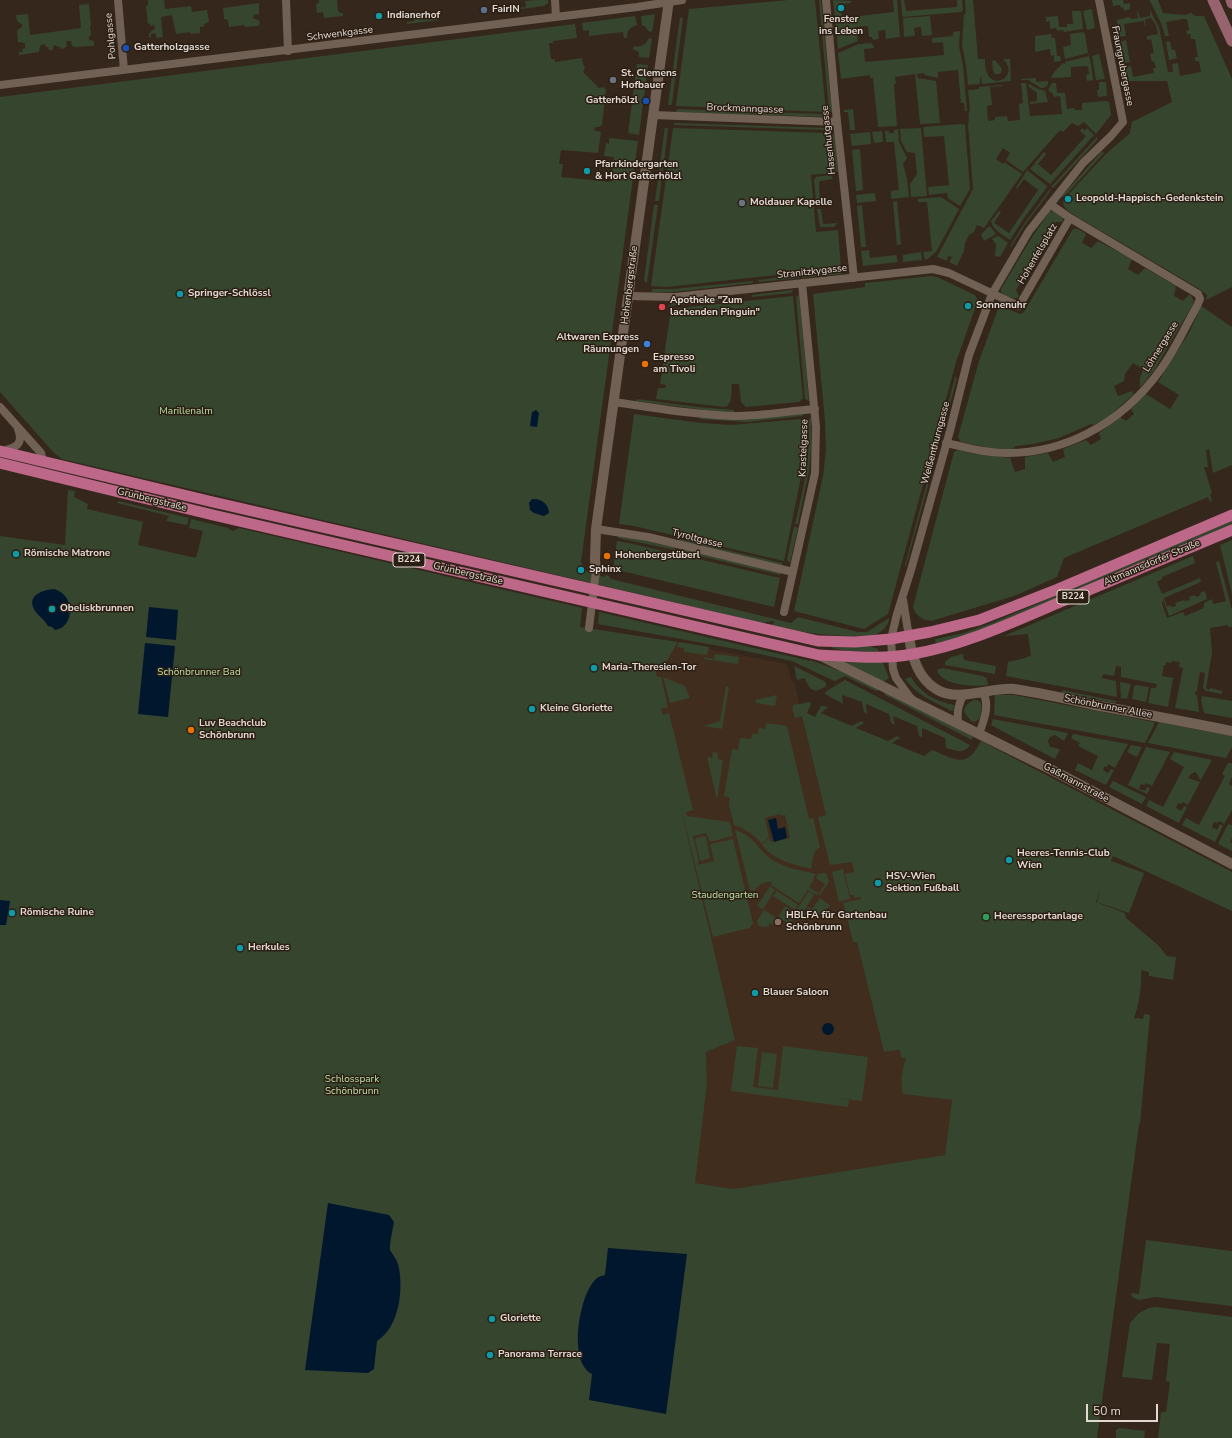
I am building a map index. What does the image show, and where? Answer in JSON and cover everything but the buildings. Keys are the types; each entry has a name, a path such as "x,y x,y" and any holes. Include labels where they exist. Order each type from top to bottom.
{"main road":[{"path":"1213,0 1232,41"},
{"name":"Grünbergstraße","path":"1,451 236,507 818,641"},
{"name":"Grünbergstraße","path":"0,463 214,515 819,655"},
{"name":"Altmannsdorfer Straße","path":"818,641 855,642 909,637 979,620 1232,515"},
{"name":"Altmannsdorfer Straße","path":"819,655 856,657 912,654 986,634 1232,530"}],"street":[{"name":"Pohlgasse","path":"118,0 124,70"},
{"path":"286,0 288,50"},
{"path":"555,0 556,17"},
{"name":"Schwenkgasse","path":"0,85 556,17 682,0"},
{"name":"Hasenhutgasse","path":"826,0 837,122 854,278"},
{"name":"Fraungrubergasse","path":"1050,204 1083,163 1112,136 1123,122 1099,0"},
{"name":"Hohenbergstraße","path":"595,573 594,560 596,529 669,1"},
{"name":"Brockmanngasse","path":"653,115 837,122"},
{"name":"Hohenfelsplatz","path":"1050,204 1070,218 1019,306 992,294 1028,231 1050,204"},
{"name":"Löhnergasse","path":"946,443 974,450 1009,453 1040,450 1077,439 1090,433 1113,419 1130,405 1146,388 1161,369 1197,306 1200,299 1198,294 1070,218"},
{"name":"Stranitzkygasse","path":"629,296 675,298 933,269 949,273 992,294"},
{"name":"Krastelgasse","path":"784,612 815,473 815,408 802,283"},
{"name":"Weißenthurngasse","path":"892,656 891,639 897,614 946,443 969,355 992,294"},
{"path":"614,402 701,414 735,416 815,408"},
{"path":"0,406 41,453 43,461"},
{"path":"1,451 14,448 20,443 21,436 16,424"},
{"name":"Tyroltgasse","path":"596,529 648,537 793,572"},
{"path":"589,625 595,573"},
{"name":"Weißenthurngasse","path":"902,598 909,637"},
{"name":"Schönbrunner Allee","path":"909,637 912,654 919,672 936,690 947,694 964,694 1012,689 1232,730"},
{"name":"Gaßmannstraße","path":"819,655 1052,770 1232,864"},
{"name":"Gaßmannstraße","path":"892,656 893,669 897,680 909,696 919,704"},
{"path":"979,734 986,712 983,692"},
{"path":"958,723 957,709 964,694"}],"shaded area":[{"name":"HBLFA für Gartenbau Schönbrunn","path":"661,640 787,664 791,680 794,682 826,815 852,825 861,899 843,904 853,942 857,941 884,1052 900,1050 906,1058 903,1068 903,1094 952,1100 945,1155 733,1189 694,1183 707,1084 706,1052 735,1039 653,691"}],"green space":[{"path":"148,0 164,0 165,9 191,6 192,12 207,10 209,21 204,24 205,26 200,27 200,33 191,34 190,32 176,34 172,15 161,17 163,37 157,38 155,33 151,34 151,38 149,37 149,33 155,29 154,25 150,26 150,23 148,24 146,6 148,5"},
{"path":"319,0 337,0 338,11 343,13 343,16 324,18 323,12 317,13 316,4 319,3"},
{"path":"548,0 548,3 544,6 514,10 514,8 526,7 525,1"},
{"path":"788,0 815,0 826,112 676,106 689,9"},
{"path":"819,0 821,0 832,112 829,111"},
{"path":"833,0 851,1 851,3 841,4 842,18 894,12 893,0 897,0 900,37 886,39 885,30 878,31 879,39 873,40 872,37 869,37 868,26 856,27 858,41 838,49"},
{"path":"901,0 904,0 906,11 957,7 957,0 962,0 963,10 961,12 903,17"},
{"path":"965,0 973,0 978,59 985,59 985,67 988,75 996,81 1007,75 1009,70 1003,59 1010,59 1011,81 982,84 981,77 983,76 980,77 980,84 968,85 962,45 964,14 966,14"},
{"path":"1112,0 1123,0 1124,4 1130,3 1130,9 1124,11 1123,7 1121,8 1120,5 1113,6"},
{"path":"1148,0 1158,0 1163,13 1185,15 1189,14 1190,12 1195,16 1204,16 1232,79 1232,287 1206,300 1207,295 1198,288 1079,218 1065,208 1063,202 1064,199 1106,154 1130,133 1132,122 1172,102 1167,81 1127,81 1125,67 1131,66 1133,77 1154,73 1153,68 1156,68 1154,61 1152,62 1150,54 1154,53 1151,39 1147,40 1147,36 1158,34 1156,25 1151,18 1145,19 1145,26 1144,21 1124,24 1126,36 1119,37 1117,20 1129,17 1132,19 1138,18 1138,11 1140,18 1150,16 1150,10 1159,27 1168,72 1173,72 1172,64 1178,63 1180,76 1201,72 1199,61 1195,61 1195,57 1198,57 1195,39 1191,39 1190,34 1187,34 1186,31 1189,30 1187,19 1166,22 1169,36 1165,36 1162,25 1150,1"},
{"path":"259,3 259,14 254,15 253,18 259,20 260,24 258,26 245,27 244,25 229,27 228,20 224,19 223,8"},
{"path":"89,4 91,35 89,40 94,41 93,46 74,47 72,46 71,41 66,41 67,46 65,48 61,49 56,45 53,46 53,50 49,50 44,44 40,46 39,52 19,55 19,52 23,52 22,49 25,48 25,43 18,42 17,30 22,27 22,24 17,21 16,15 28,14 30,35 81,28 79,5"},
{"path":"1091,9 1095,28 1087,30 1083,11"},
{"path":"1072,11 1081,11 1083,29 1064,32 1063,30 1057,31 1056,28 1050,29 1050,21 1046,22 1046,17 1058,16 1059,27 1067,27 1067,24 1073,24"},
{"path":"430,14 431,19 439,17 439,20 407,24 407,22 414,21 414,16"},
{"path":"655,14 652,32 648,31 646,27 642,25 641,16"},
{"path":"635,16 637,25 629,30 627,33 627,38 624,38 623,32 589,36 589,30 583,31 582,23"},
{"path":"930,16 932,35 922,36 921,27 914,28 915,36 904,37 903,18"},
{"path":"680,17 683,18 672,103 671,105 668,105"},
{"name":"Marillenalm","path":"575,24 577,38 553,41 553,43 549,43 551,59 555,59 555,62 582,58 585,67 583,72 599,88 604,87 606,89 602,125 595,127 594,130 601,132 598,153 561,150 559,164 563,164 561,177 611,182 614,157 604,156 606,143 609,144 609,138 638,141 581,562 587,572 604,577 606,575 611,579 791,623 798,617 858,632 867,632 889,618 889,621 884,629 879,633 869,636 842,636 791,630 771,625 774,623 773,621 762,623 62,459 54,453 0,392 0,97"},
{"path":"960,31 959,46 963,66 967,111 965,111 964,103 961,103 958,70 938,72 938,78 925,75 924,73 917,74 918,78 936,81 940,123 920,124 915,74 895,77 896,84 894,84 897,126 878,127 873,78 870,78 870,75 841,79 838,53 859,44 871,43 874,48 864,49 865,62 944,55 943,42 932,43 932,38 953,36 953,32"},
{"path":"1083,32 1085,34 1088,53 1065,59 1063,47 1071,45 1070,34"},
{"path":"1051,34 1052,38 1055,38 1057,56 1060,56 1061,61 1054,62 1054,55 1051,56 1050,49 1035,52 1035,36"},
{"path":"649,38 652,39 649,58 639,57 639,52 633,49 634,46 643,45"},
{"path":"1126,40 1130,62 1124,63 1120,42"},
{"path":"1170,41 1172,50 1175,50 1177,58 1169,60 1166,42"},
{"path":"1099,54 1105,79 1096,80 1092,56"},
{"path":"1089,56 1093,80 1087,81 1086,75 1089,74 1088,67 1086,66 1071,67 1071,77 1051,78 1054,72 1063,63 1065,64 1065,62"},
{"path":"995,60 1002,69 1001,73 999,74 995,74 993,71 992,61"},
{"path":"637,64 648,65 639,135 628,133"},
{"path":"1036,78 1036,82 1048,81 1047,85 1041,88 1028,80 1021,80 1021,79"},
{"path":"1099,82 1106,82 1107,96 1098,97 1097,90 1099,90"},
{"path":"1021,83 1026,83 1030,116 1062,114 1060,96 1054,97 1048,90 1052,83 1056,83 1057,93 1065,93 1067,109 1074,108 1075,110 1082,110 1082,103 1106,101 1109,102 1111,115 1096,134 1084,122 1078,126 1072,123 1063,132 1060,130 1023,172 1006,160 1010,153 1003,148 996,159 1003,164 1004,162 1022,174 984,228 977,225 974,232 969,235 957,266 949,262 952,257 948,256 947,261 937,257 973,189 968,124 970,110 968,90 979,89 979,87 1002,85 990,87 992,105 987,106 988,121 995,120 995,117 1007,116 1008,121 1020,120 1019,104 1023,103"},
{"path":"1029,84 1045,91 1048,102 1030,104 1030,102 1037,101 1037,93 1028,86"},
{"path":"677,109 824,114 826,117 676,112"},
{"path":"853,109 855,130 850,130 848,112 844,112 844,110"},
{"path":"674,123 829,128 827,130 674,125"},
{"path":"965,125 970,189 960,206 948,198 947,193 929,195 928,187 949,185 944,136 924,137 923,127"},
{"path":"665,127 668,129 659,201 655,201"},
{"path":"673,128 828,133 832,173 811,175 816,232 838,230 841,268 666,287 651,286"},
{"path":"921,128 927,196 911,197 910,184 917,174 915,153 907,152 901,141 900,129"},
{"path":"1082,128 1085,131 1087,128 1094,135 1050,184 1030,169 1044,152 1046,154 1038,164 1051,175 1086,136 1080,131"},
{"path":"898,129 899,142 907,158 903,164 907,179 909,197 891,199 891,191 899,190 894,142 886,142 885,131 894,133 894,130"},
{"path":"882,131 883,142 874,143 872,132"},
{"path":"870,132 871,144 852,146 850,134"},
{"path":"834,134 838,172 835,171 831,135"},
{"path":"1097,137 1098,139 1053,188 1051,187"},
{"path":"860,149 863,190 856,191 852,150"},
{"path":"1102,151 1104,153 1064,197 1061,197"},
{"path":"1027,170 1047,187 1010,240 996,230 991,221 999,211 1001,212 994,223 1009,233 1038,190 1024,179 1017,189 1016,188"},
{"path":"829,175 833,179 820,181 819,183 820,200 816,201 814,180 816,177"},
{"path":"1050,189 1051,190 1011,247 1010,246 1024,224"},
{"path":"875,193 876,201 857,203 856,195"},
{"path":"941,197 959,209 936,252 925,260 923,252 932,251 927,202 918,202 918,199"},
{"path":"897,201 901,244 897,245 893,202"},
{"path":"654,205 658,205 647,283 644,280"},
{"path":"862,205 866,247 861,247 857,206"},
{"path":"817,209 821,209 823,223 837,223 834,227 820,227"},
{"path":"1053,210 1063,216 1062,222 1056,222 1016,290 1019,296 1017,298 1011,298 1007,296 1001,292 1001,289 1032,237 1050,211"},
{"path":"990,226 996,234 984,241 981,235"},
{"path":"1073,229 1078,229 1086,234 1082,243 1091,248 1098,241 1132,259 1128,269 1138,275 1145,268 1176,286 1174,296 1183,301 1190,294 1194,301 1192,306 1155,369 1140,388 1140,378 1143,369 1133,363 1125,374 1124,381 1114,386 1118,396 1132,391 1134,394 1108,417 1094,425 1091,424 1059,438 1016,446 1012,449 990,448 961,442 958,437 979,361 998,309 1003,307 1020,314 1024,312"},
{"path":"997,236 1008,243 1000,257 995,256 996,244 992,239"},
{"path":"869,250 870,258 896,255 898,262 863,266 861,251"},
{"path":"921,252 922,260 903,262 903,255"},
{"path":"839,271 842,274 802,278 802,275"},
{"path":"800,275 800,278 759,282 758,280"},
{"path":"931,276 937,277 975,295 978,300 956,362 888,614 864,629 794,611 823,476 826,450 825,421 813,294 865,287 865,283"},
{"path":"753,281 753,283 673,292 651,292 653,289 673,289"},
{"path":"793,290 791,293 752,297 752,295"},
{"path":"799,295 809,401 805,399 796,297"},
{"path":"793,296 803,398 799,402 746,407 741,402 739,384 732,384 730,401 725,407 656,399 658,388 665,388 666,385 660,384 671,309"},
{"path":"728,297 728,300 669,306 669,303"},
{"path":"1201,306 1232,327 1232,465 1213,473 1209,449 1206,450 1208,467 1204,467 1212,493 1210,494 1212,501 1210,502 1208,497 1064,558 1057,577 1014,596 931,621 918,615 913,607 954,452 958,450 975,454 1010,458 1015,472 1025,469 1025,457 1048,453 1053,462 1065,457 1063,449 1086,440 1091,445 1101,439 1099,433 1120,417 1126,421 1134,414 1131,409 1146,394 1170,409 1179,395 1158,382 1190,331"},
{"path":"955,377 957,378 944,427 942,427"},
{"path":"637,399 734,410 734,412 713,411 636,401"},
{"path":"634,414 701,423 731,425 801,419 805,423 803,467 784,561 634,526 619,524"},
{"path":"804,414 802,416 747,422 700,419 701,417"},
{"path":"811,418 809,471 798,524 795,524 808,459 808,420"},
{"path":"941,430 943,431 906,566 905,565"},
{"name":"Schlosspark Schönbrunn","path":"68,490 75,491 74,497 88,504 87,509 143,522 138,545 196,558 203,531 189,528 191,519 228,528 233,531 239,528 582,608 580,627 678,642 663,667 657,667 656,676 661,677 668,707 661,709 663,715 669,713 693,810 686,812 687,816 730,822 733,836 710,842 706,833 693,836 699,862 697,865 714,861 710,844 733,839 753,923 750,928 713,937 678,796 735,1040 706,1052 707,1084 695,1183 733,1189 945,1155 952,1100 903,1094 902,1076 906,1058 901,1058 900,1050 884,1052 857,942 853,942 843,903 861,899 860,897 854,898 854,895 850,895 845,874 854,872 852,862 830,865 818,817 826,815 802,716 795,718 792,708 793,705 810,702 811,704 807,713 815,717 821,706 828,707 821,713 852,726 861,721 864,723 856,728 888,741 897,736 900,738 892,743 924,756 932,750 954,759 966,759 976,750 981,741 1232,872 1232,911 1113,856 1111,861 1144,873 1129,913 1097,902 1101,888 1096,902 1125,913 1126,918 1158,945 1167,956 1176,957 1173,980 1149,976 1149,972 1141,970 1140,995 1134,1019 1143,1019 1144,1014 1150,1015 1140,1124 1097,1438 0,1438 0,536 65,545"},
{"path":"118,501 189,518 187,525 166,521 169,516 117,503"},
{"path":"1232,521 1232,525 996,624 965,636 936,644 935,639 964,633 994,622"},
{"path":"794,526 798,528 790,563 787,560"},
{"path":"618,536 639,539 675,548 675,550 618,538"},
{"path":"680,539 782,563 783,567 679,542"},
{"path":"1232,540 1232,594 1220,545"},
{"path":"617,541 780,578 774,607 613,569"},
{"path":"680,549 782,572 780,575 679,551"},
{"path":"1193,556 1195,563 1162,577 1162,579 1157,582 1162,594 1200,578 1201,582 1164,598 1167,607 1170,605 1171,607 1176,606 1175,603 1190,600 1189,597 1195,595 1196,597 1205,591 1207,599 1169,616 1163,599 1162,604 1167,618 1183,612 1185,616 1204,608 1204,603 1212,599 1213,604 1226,601 1216,562 1219,561 1232,610 1232,627 1228,627 1228,625 1210,628 1212,653 1206,688 1209,690 1210,688 1222,691 1222,694 1206,691 1203,688 1205,673 1200,672 1197,691 1195,692 1197,695 1199,712 1175,708 1183,668 1179,667 1180,662 1166,662 1166,665 1164,665 1162,676 1173,678 1168,707 1148,703 1151,688 1156,688 1157,684 1121,677 1121,667 1116,666 1114,676 1103,674 1102,678 1116,681 1117,697 1006,676 1008,662 1031,656 1028,634 1004,636"},
{"path":"599,612 810,660 854,676 880,689 876,691 845,676 835,681 792,661 736,649 598,624"},
{"path":"679,642 709,647 707,655 684,652 684,648 677,647"},
{"path":"833,646 869,646 878,649 878,652 848,651 832,648"},
{"path":"715,654 739,657 738,664 704,659 704,657 714,659"},
{"path":"963,654 964,660 996,666 995,674 945,665 945,662 951,657"},
{"path":"839,661 881,662 883,663 889,678 883,682"},
{"path":"794,666 824,681 826,686 819,690 813,690 808,686 805,678 797,680"},
{"path":"942,668 983,676 987,679 988,685 975,686 952,682 940,675 937,670"},
{"path":"663,677 685,686 690,698 670,703"},
{"path":"911,677 919,688 929,696 941,702 954,705 953,711 920,694 909,685 905,679"},
{"path":"845,680 970,745 962,751 946,748 945,738 922,728 922,737 919,736 917,726 893,716 895,725 891,723 889,714 866,704 867,714 864,712 862,702 842,695 843,704 825,694 825,692"},
{"path":"1120,682 1131,684 1127,699 1121,698"},
{"path":"726,686 729,687 722,729 703,726 720,721"},
{"path":"1134,686 1149,687 1146,702 1132,699"},
{"path":"1062,690 1116,701 1116,703 1061,693"},
{"path":"884,691 973,737 972,740 885,695"},
{"path":"777,695 775,706 756,703 755,700"},
{"path":"995,695 1014,695 1154,722 1154,725 1145,743 994,715"},
{"path":"1202,696 1232,701 1232,718 1204,713 1201,701"},
{"path":"974,700 980,702 982,706 980,718 975,722 971,721 964,712 967,704"},
{"path":"993,719 1068,733 1064,741 1055,735 1050,737 1048,741 1050,747 1060,749 1055,759 991,725"},
{"path":"1159,722 1232,736 1232,747 1226,758 1148,743"},
{"path":"766,723 787,726 809,819 813,818 820,847 814,854 811,869 778,858 762,845 769,838 771,842 790,838 785,815 781,816 780,814 765,818 769,837 762,844 749,832 734,825 729,805 730,798 724,796 732,749 738,750 740,738 751,739 752,734 758,734 759,728 765,729"},
{"path":"1073,734 1128,744 1115,768 1108,764 1107,767 1105,766 1103,770 1108,773 1111,769 1114,770 1106,785 1075,770 1078,763 1092,770 1098,756 1078,746 1080,743 1071,738"},
{"path":"1131,745 1142,747 1137,757 1127,752"},
{"path":"1146,747 1170,752 1152,786 1146,783 1145,785 1141,784 1139,789 1145,791 1147,787 1150,788 1147,794 1128,785"},
{"path":"713,752 718,753 718,759 723,760 717,800 707,757 712,758"},
{"path":"1174,752 1212,760 1201,780 1196,772 1191,774 1188,778 1200,782 1188,805 1183,802 1181,804 1178,803 1176,808 1181,811 1184,806 1187,807 1179,823 1146,806 1149,800 1163,807 1184,767 1170,759"},
{"path":"1228,763 1232,763 1232,777 1229,784 1232,786 1232,810 1224,824 1219,821 1217,823 1214,822 1212,827 1217,830 1220,824 1223,826 1215,842 1182,825 1186,818 1199,825 1225,776 1222,774"},
{"path":"1113,781 1146,797 1142,804 1109,787"},
{"path":"1228,824 1232,825 1232,838 1230,842 1232,843 1232,851 1218,844"},
{"path":"735,830 750,838 766,855 781,865 816,874 809,887 818,893 817,895 808,890 799,903 771,885 772,882 762,884 754,891 750,890"},
{"path":"706,837 710,858 701,861 695,840 696,838"},
{"path":"843,869 850,899 839,902 832,872"},
{"path":"826,873 829,882 819,896 818,895 825,884 816,878 818,874"},
{"path":"770,886 775,890 763,909 757,906"},
{"path":"777,891 798,905 795,910 773,896"},
{"path":"809,891 814,895 801,915 796,911"},
{"path":"820,898 830,905 828,908 821,913 801,918 808,907 812,909"},
{"path":"785,906 801,916 799,919 786,922 778,917"},
{"path":"764,910 783,922 771,925 771,923 769,923 769,926 763,927 759,926 757,921"},
{"path":"737,1046 758,1048 753,1087 778,1090 783,1046 868,1057 862,1101 837,1098 849,1100 848,1107 731,1091"},
{"path":"762,1052 777,1054 773,1088 758,1086"},
{"path":"1146,1240 1232,1251 1232,1306 1155,1297 1139,1300 1132,1297 1131,1293 1139,1294"},
{"path":"1157,1307 1232,1317 1232,1438 1158,1438 1161,1412 1166,1412 1170,1382 1166,1381 1170,1344 1157,1343 1152,1380 1122,1377 1130,1323 1139,1313 1149,1308"},
{"path":"1120,1428 1145,1431 1144,1438 1116,1438 1116,1430"}],"water":[{"path":"536,410 539,413 537,427 530,426 532,412"},
{"path":"532,499 544,502 548,507 549,513 544,516 530,510 529,503"},
{"name":"Obeliskbrunnen","path":"54,589 66,597 70,609 70,614 65,625 55,630 48,626 35,611 32,604 34,597 37,594"},
{"path":"149,607 178,610 176,640 146,637"},
{"path":"145,643 175,646 168,717 138,714"},
{"path":"776,818 778,829 785,827 787,838 774,842 768,820"},
{"path":"0,900 10,901 6,925 0,925"},
{"path":"826,1023 830,1023 834,1029 830,1035 826,1035 822,1031 822,1027"},
{"path":"328,1203 389,1215 394,1222 390,1250 398,1264 400,1273 400,1295 395,1317 391,1326 385,1335 377,1341 374,1369 368,1373 305,1370"},
{"path":"608,1248 687,1254 666,1414 589,1400 592,1374 585,1367 580,1357 578,1329 580,1315 589,1289 596,1279 605,1275"}],"place":[{"name":"Fenster ins Leben","path":"841,8"},
{"name":"FairIN","path":"484,10"},
{"name":"Indianerhof","path":"379,16"},
{"name":"Gatterholzgasse","path":"126,48"},
{"name":"St. Clemens Hofbauer","path":"613,80"},
{"name":"Gatterhölzl","path":"646,101"},
{"name":"Pfarrkindergarten & Hort Gatterhölzl","path":"587,171"},
{"name":"Leopold-Happisch-Gedenkstein","path":"1068,199"},
{"name":"Moldauer Kapelle","path":"742,203"},
{"name":"Springer-Schlössl","path":"180,294"},
{"name":"Sonnenuhr","path":"968,306"},
{"name":"Apotheke \"Zum lachenden Pinguin\"","path":"662,307"},
{"name":"Altwaren Express Räumungen","path":"647,344"},
{"name":"Espresso am Tivoli","path":"645,364"},
{"name":"Römische Matrone","path":"16,554"},
{"name":"Hohenbergstüberl","path":"607,556"},
{"name":"Sphinx","path":"581,570"},
{"name":"Obeliskbrunnen","path":"52,609"},
{"name":"Maria-Theresien-Tor","path":"594,668"},
{"name":"Kleine Gloriette","path":"532,709"},
{"name":"Luv Beachclub Schönbrunn","path":"191,730"},
{"name":"Heeres-Tennis-Club Wien","path":"1009,860"},
{"name":"HSV-Wien Sektion Fußball","path":"878,883"},
{"name":"Römische Ruine","path":"12,913"},
{"name":"Heeressportanlage","path":"986,917"},
{"name":"HBLFA für Gartenbau Schönbrunn","path":"778,922"},
{"name":"Herkules","path":"240,948"},
{"name":"Blauer Saloon","path":"755,993"},
{"name":"Gloriette","path":"492,1319"},
{"name":"Panorama Terrace","path":"490,1355"}],"park label":[{"name":"Schönbrunner Bad","path":"199,673"},
{"name":"Staudengarten","path":"725,896"}]}
